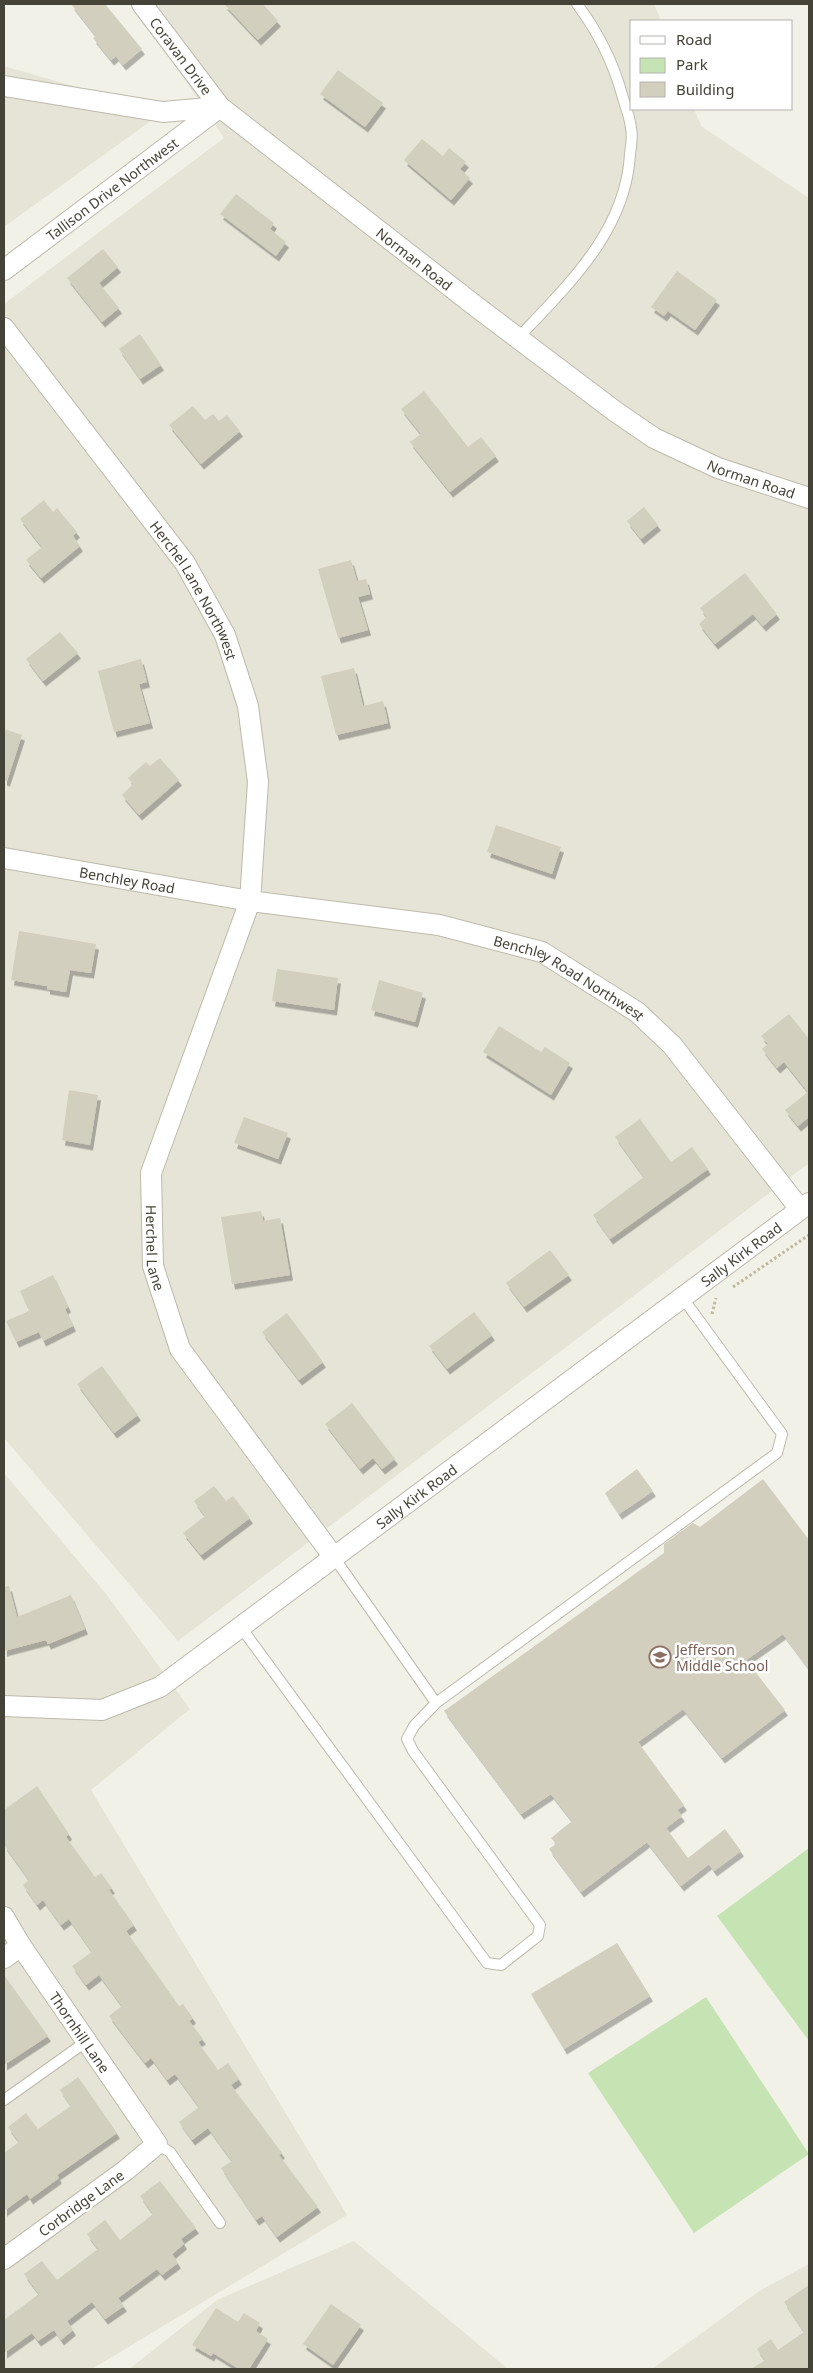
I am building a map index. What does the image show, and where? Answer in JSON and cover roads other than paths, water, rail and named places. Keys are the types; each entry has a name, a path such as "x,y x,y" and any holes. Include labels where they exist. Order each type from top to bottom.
{"street":[{"name":"Coravan Drive","path":"142,4 220,108"},
{"path":"4,86 163,112 220,108"},
{"name":"Tallison Drive Northwest","path":"4,270 220,108"},
{"name":"Norman Road","path":"220,108 518,338 616,412 654,438 718,468 809,498"},
{"name":"Herchel Lane Northwest","path":"4,328 185,563 225,635 248,706 258,782 250,901"},
{"name":"Benchley Road","path":"7,866 250,901"},
{"name":"Benchley Road Northwest","path":"250,901 438,925 542,952 637,1012 672,1045 805,1206"},
{"name":"Herchel Lane","path":"250,901 151,1173 152,1266 180,1349 333,1556"},
{"name":"Sally Kirk Road","path":"4,1706 102,1710 160,1687 333,1556 805,1206"},
{"name":"Thornhill Lane","path":"4,1917 21,1946 158,2144"},
{"path":"4,1958 21,1946"},
{"name":"Corbridge Lane","path":"4,2259 126,2170 158,2144"}],"lane":[{"path":"518,338 562,292 598,247 620,207 629,168 632,129 618,77 593,24 577,4"},
{"path":"240,1626 488,1964 501,1965 538,1936 540,1925 413,1751 407,1739 414,1726 436,1704 777,1453 782,1434 682,1297"},
{"path":"333,1556 436,1704"},
{"path":"4,2100 87,2041"},
{"path":"158,2144 170,2152 220,2224"}],"place":[{"name":"Jefferson Middle School","path":"660,1657"}]}
